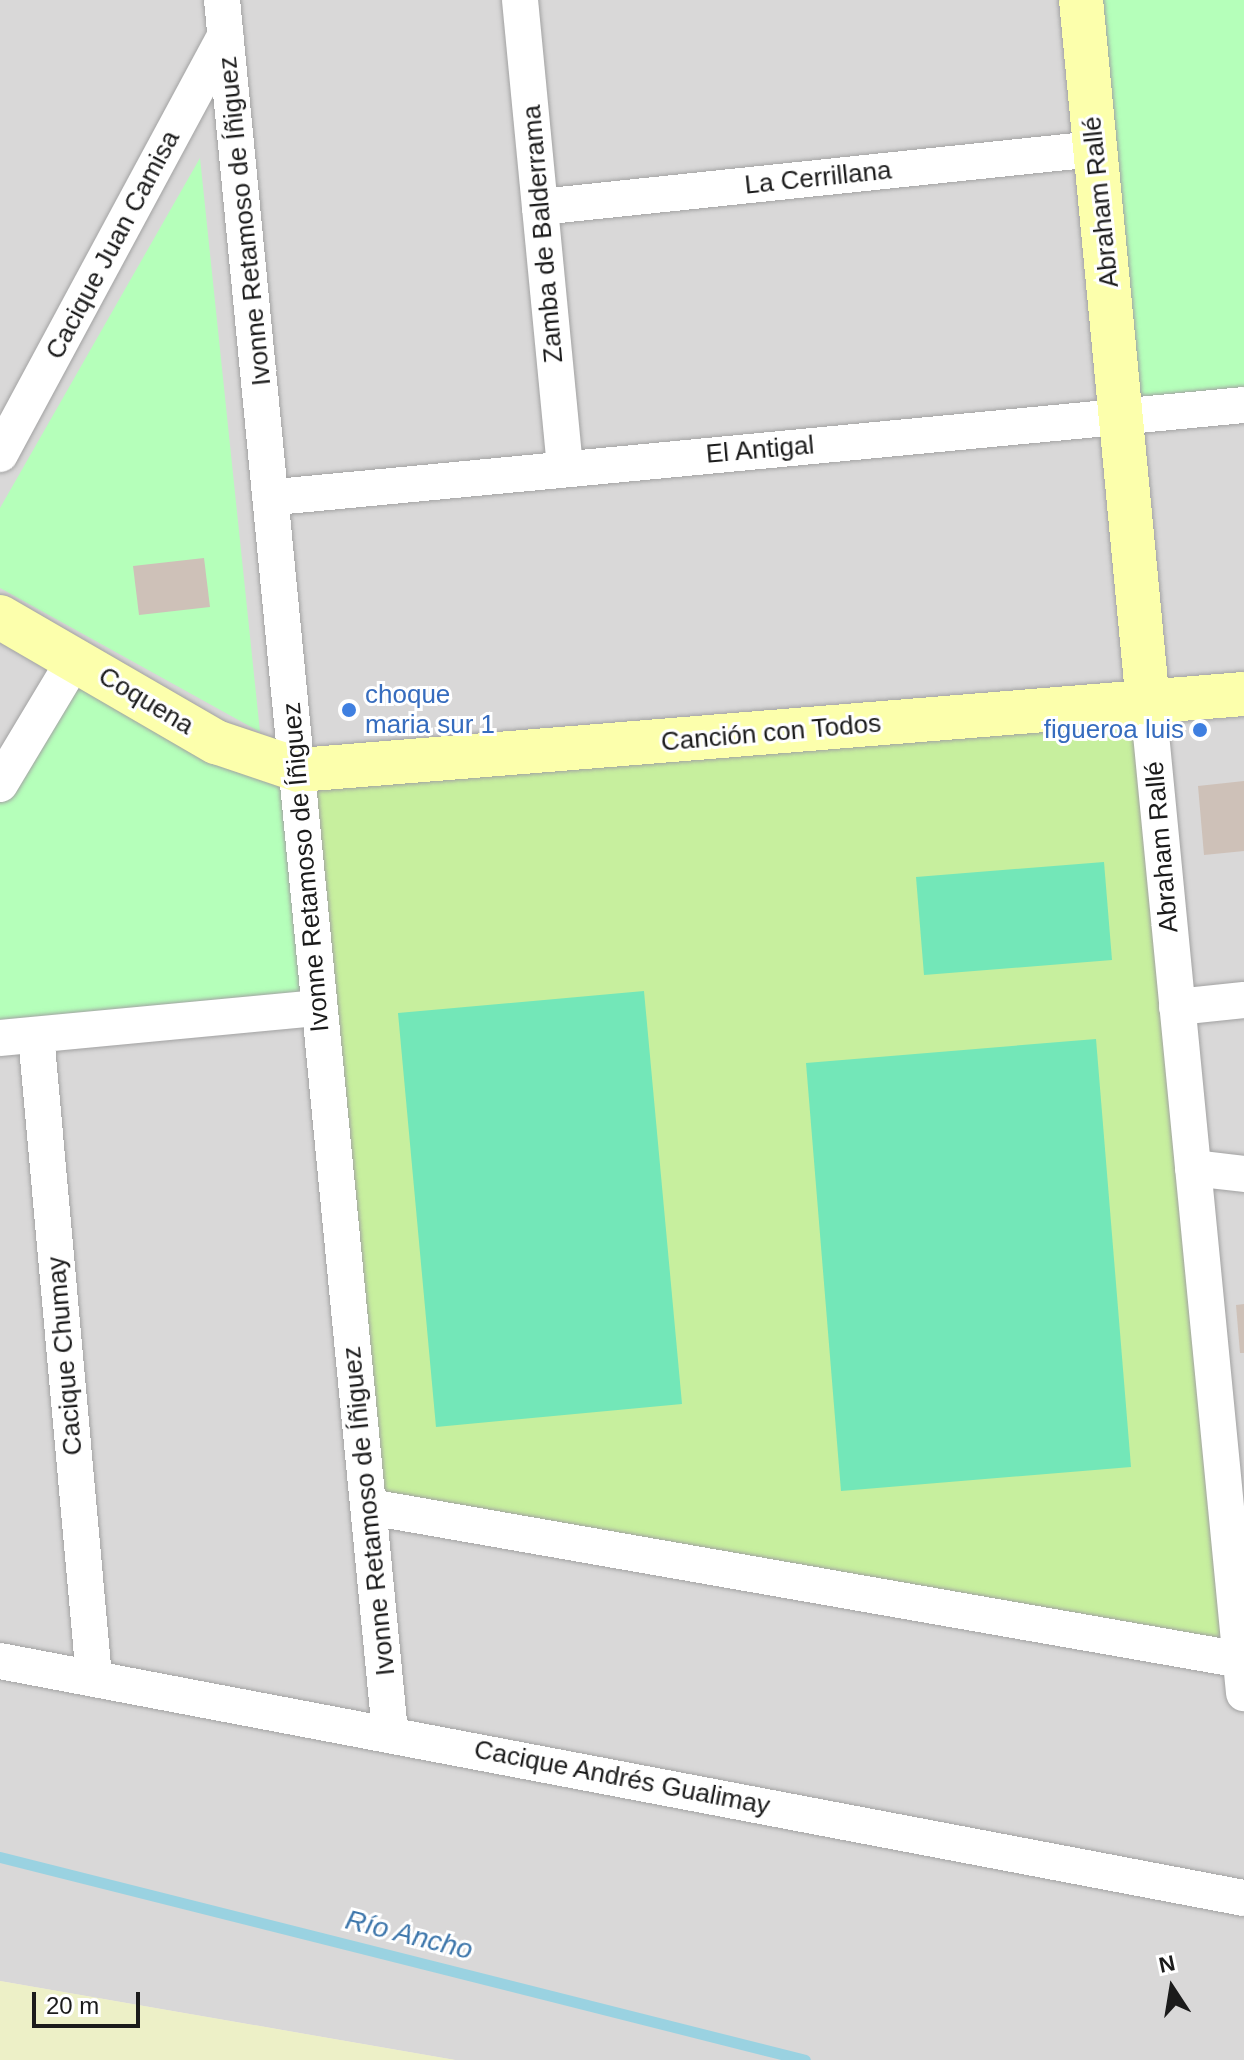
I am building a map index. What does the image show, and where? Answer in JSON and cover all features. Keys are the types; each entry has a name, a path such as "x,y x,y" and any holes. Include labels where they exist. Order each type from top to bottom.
{"street":[{"name":"Ivonne Retamoso de Íñiguez","path":"222,0 276,497 317,1008 370,1507 390,1733"},
{"name":"Zamba de Balderrama","path":"520,0 565,469"},
{"name":"Abraham Rallé","path":"1081,0 1242,1676"},
{"name":"Cacique Juan Camisa","path":"0,454 225,36"},
{"name":"La Cerrillana","path":"540,207 1095,149"},
{"name":"El Antigal","path":"276,497 1244,405"},
{"name":"Coquena","path":"0,617 216,742 299,770"},
{"path":"0,784 75,659"},
{"name":"Canción con Todos","path":"299,770 1244,694"},
{"path":"1177,1007 1244,1000"},
{"path":"0,1038 317,1008"},
{"name":"Cacique Chumay","path":"36,1035 94,1677"},
{"path":"1193,1168 1244,1174"},
{"path":"370,1507 1242,1676"},
{"name":"Cacique Andrés Gualimay","path":"0,1661 1244,1898"}],"shaded area":[{"path":"0,0 1244,0 1244,2060 455,2060 0,1981"}],"green space":[{"path":"1084,0 1244,0 1244,404 1124,415"},
{"path":"200,158 260,732 0,588 0,508"},
{"path":"77,664 295,774 314,1005 0,1036 0,792"},
{"path":"1146,703 1239,1658 371,1506 299,771"},
{"path":"1104,862 1112,960 924,975 916,877"},
{"path":"644,991 682,1404 436,1427 398,1013"},
{"path":"1096,1039 1131,1467 841,1491 806,1063"},
{"path":"0,1981 455,2060 0,2060"}],"building":[{"path":"204,558 210,607 139,615 133,566"},
{"path":"1244,781 1244,851 1204,855 1198,786"},
{"path":"1244,1304 1244,1353 1240,1353 1236,1305"}],"waterway":[{"name":"Río Ancho","path":"0,1857 805,2060"}],"place":[{"name":"choque maria sur 1","path":"349,710"},
{"name":"figueroa luis","path":"1200,730"}]}
